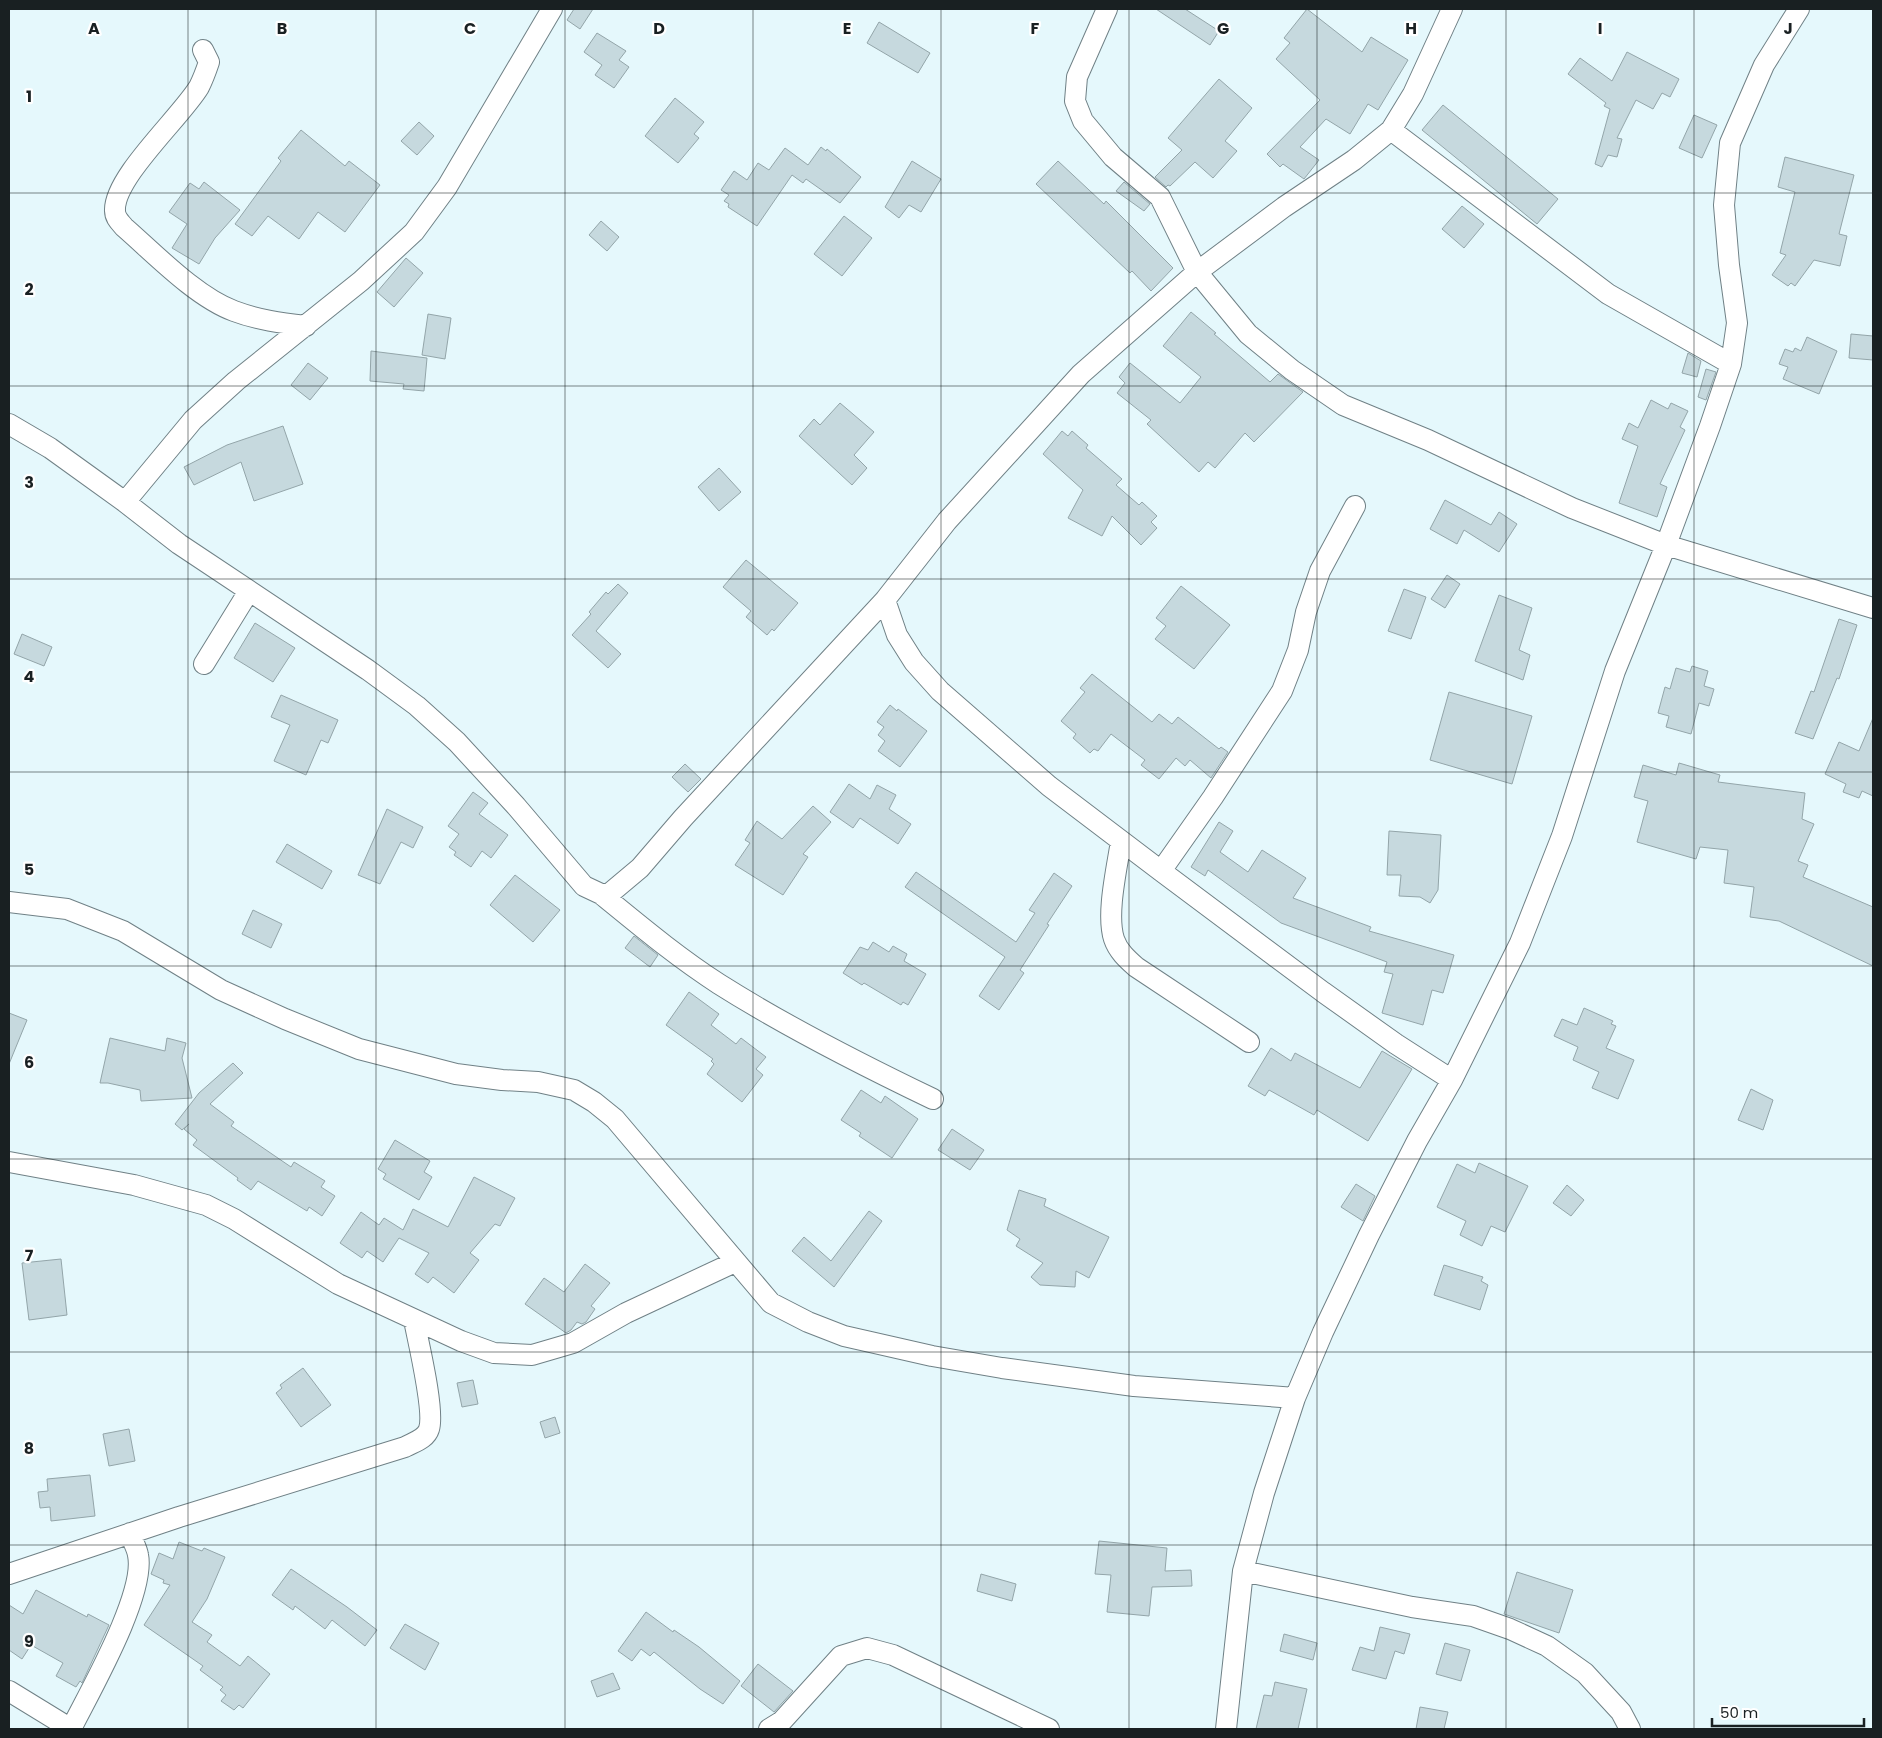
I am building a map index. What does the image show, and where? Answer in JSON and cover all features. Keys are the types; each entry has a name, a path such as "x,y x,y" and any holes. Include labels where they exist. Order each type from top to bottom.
{"street":[{"path":"125,502 194,420 236,381 361,281 414,232 448,187 552,9"},
{"path":"1106,9 1077,77 1075,101 1083,121 1113,157 1160,196 1197,272 1248,334 1292,370 1344,405 1428,440 1572,508 1666,545 1873,608"},
{"path":"601,894 609,894 640,868 683,818 885,600 947,521 1081,374 1197,272 1284,206 1354,160 1391,130 1413,94 1452,9"},
{"path":"1226,1729 1243,1571 1264,1493 1295,1398 1323,1332 1369,1235 1417,1141 1452,1080 1520,942 1555,854 1615,670 1666,545 1731,364 1738,323 1729,265 1724,205 1730,142 1764,65 1798,9"},
{"path":"203,50 209,62 198,88 138,162 120,192 115,208 117,219 124,228 202,294 217,303 263,320 306,326"},
{"path":"1391,130 1608,294 1731,364"},
{"path":"9,424 50,448 179,544 368,670 417,706 457,742 516,806 584,886 601,894 663,945 719,984 872,1070 933,1099"},
{"path":"1160,871 1213,797 1282,691 1298,650 1306,612 1320,571 1355,506"},
{"path":"204,664 249,591"},
{"path":"885,600 897,635 914,662 940,690 1049,786 1160,871 1396,1044 1452,1080"},
{"path":"1121,841 1114,882 1112,920 1114,940 1122,954 1136,967 1249,1042"},
{"path":"9,902 67,909 124,930 221,990 285,1019 359,1049 456,1074 538,1082 574,1090 594,1102 615,1119 771,1303 808,1322 844,1336 932,1356 1060,1377 1134,1386 1295,1398"},
{"path":"9,1162 134,1185 206,1205 234,1219 338,1284 461,1342 494,1353 532,1355 573,1343 626,1313 735,1262"},
{"path":"9,1574 130,1533 405,1447 424,1438 429,1429 430,1416 414,1320"},
{"path":"9,1691 71,1729 130,1605 138,1574 138,1555 130,1533"},
{"path":"1243,1571 1384,1601 1473,1616 1510,1629 1547,1646 1585,1673 1621,1712 1630,1729"},
{"path":"769,1729 782,1721 840,1656 867,1648 893,1655 1048,1729"}],"building":[{"path":"574,9 593,9 580,29 567,20"},
{"path":"1156,9 1185,9 1219,31 1210,45"},
{"path":"1307,9 1362,52 1371,37 1408,60 1378,110 1368,104 1350,134 1326,119 1300,147 1319,160 1304,179 1283,164 1280,167 1267,154 1320,100 1276,59 1290,43 1284,38"},
{"path":"879,22 930,53 918,73 867,43"},
{"path":"597,33 626,51 619,60 629,67 614,88 595,75 602,65 584,52"},
{"path":"1627,52 1679,79 1670,97 1662,93 1653,109 1636,100 1617,138 1622,139 1617,157 1608,155 1602,167 1595,164 1610,109 1604,106 1606,103 1568,74 1580,58 1612,81"},
{"path":"1219,79 1252,108 1225,141 1237,151 1213,178 1195,162 1170,186 1166,187 1155,177 1182,150 1168,138"},
{"path":"675,98 704,122 694,134 699,138 678,163 645,136"},
{"path":"1443,105 1558,199 1537,224 1422,130"},
{"path":"1694,115 1717,125 1702,158 1679,148"},
{"path":"419,122 434,136 417,155 401,141"},
{"path":"301,130 345,166 349,161 380,185 345,232 318,212 299,239 268,216 252,236 235,224 281,161 278,158"},
{"path":"821,147 826,151 827,149 861,177 840,203 806,179 803,183 792,175 757,226 728,207 729,204 724,201 729,195 721,190 734,171 747,180 758,163 769,170 785,148 808,165"},
{"path":"1785,157 1854,175 1839,234 1847,236 1840,266 1814,260 1795,286 1791,283 1788,286 1772,275 1786,255 1780,253 1795,192 1778,187"},
{"path":"912,161 941,179 921,212 909,205 899,218 885,207"},
{"path":"1058,161 1104,204 1106,201 1173,268 1151,291 1132,271 1130,273 1036,184"},
{"path":"204,182 240,210 215,238 199,264 172,248 187,224 169,212 190,183 199,189"},
{"path":"1124,182 1150,204 1144,211 1116,191"},
{"path":"1462,206 1484,224 1464,248 1442,229"},
{"path":"844,216 872,238 842,276 814,254"},
{"path":"601,221 619,237 607,251 589,235"},
{"path":"406,258 423,273 394,307 377,292"},
{"path":"1191,312 1270,382 1278,374 1303,392 1254,442 1245,433 1215,468 1208,462 1199,472 1147,424 1151,420 1117,393 1125,383 1119,377 1130,363 1180,403 1201,377 1163,346"},
{"path":"428,314 451,318 445,359 422,355"},
{"path":"1851,334 1873,336 1873,360 1849,358"},
{"path":"1807,337 1837,351 1819,394 1783,379 1788,367 1779,364 1785,349 1793,352 1795,348 1801,351"},
{"path":"371,351 427,358 424,391 403,389 404,384 370,381"},
{"path":"1688,353 1701,361 1697,377 1682,373"},
{"path":"308,363 328,378 310,400 291,385"},
{"path":"1706,369 1716,372 1706,400 1698,397"},
{"path":"1651,400 1668,409 1671,403 1688,411 1680,427 1685,430 1660,484 1667,487 1657,517 1619,503 1638,446 1622,439 1629,423 1638,428"},
{"path":"840,403 874,432 854,455 867,468 852,485 799,436 814,419 820,425"},
{"path":"283,426 303,484 254,501 241,462 194,485 184,467 227,445"},
{"path":"1062,431 1068,436 1072,431 1088,445 1086,448 1122,479 1116,485 1139,505 1142,502 1157,516 1151,522 1157,528 1141,545 1112,516 1102,536 1068,518 1083,490 1043,454"},
{"path":"719,468 741,492 719,511 698,487"},
{"path":"1445,500 1491,525 1499,512 1517,524 1499,552 1464,530 1457,544 1430,529"},
{"path":"746,560 798,603 774,631 772,629 767,635 746,617 751,611 723,587"},
{"path":"1447,575 1460,584 1445,608 1431,599"},
{"path":"618,584 628,593 596,631 621,654 608,668 572,635 591,614 589,612 606,592 608,594"},
{"path":"1181,586 1230,625 1194,669 1155,639 1166,626 1156,618"},
{"path":"1404,589 1426,597 1411,639 1388,631"},
{"path":"1499,595 1532,608 1519,650 1530,655 1523,680 1475,661"},
{"path":"1839,619 1857,625 1839,679 1837,678 1813,739 1795,733 1811,691 1814,692"},
{"path":"255,623 295,648 273,682 234,658"},
{"path":"22,634 52,647 44,666 14,654"},
{"path":"1692,666 1708,671 1704,686 1714,689 1709,706 1699,703 1691,734 1666,727 1669,716 1658,713 1665,687 1670,689 1676,668 1690,672"},
{"path":"1092,674 1152,722 1159,714 1172,724 1178,717 1219,749 1221,747 1228,752 1211,778 1190,760 1185,766 1176,758 1159,779 1141,765 1145,760 1111,734 1098,751 1094,749 1090,753 1073,738 1076,734 1061,721 1085,692 1080,688"},
{"path":"1449,692 1532,716 1512,784 1430,760"},
{"path":"281,695 338,720 328,743 321,740 306,775 274,761 290,725 271,717"},
{"path":"890,705 927,731 900,767 878,751 885,741 878,735 884,727 877,722"},
{"path":"1873,718 1873,796 1862,791 1859,798 1843,792 1846,784 1825,774 1839,742 1859,751"},
{"path":"1679,763 1720,775 1718,782 1805,793 1802,819 1814,824 1798,861 1808,865 1803,877 1873,907 1873,966 1779,921 1750,917 1754,887 1724,883 1728,850 1700,847 1696,859 1637,842 1648,801 1634,797 1643,765 1676,775"},
{"path":"685,764 701,779 688,792 672,777"},
{"path":"849,784 870,799 877,785 896,795 889,809 911,824 898,844 860,818 853,828 830,812"},
{"path":"473,792 488,803 479,814 508,835 491,858 482,851 471,867 454,855 456,852 449,847 459,834 448,826"},
{"path":"813,806 831,822 803,854 808,857 783,895 735,865 750,843 745,840 757,821 782,839"},
{"path":"387,809 423,827 413,848 401,842 380,884 358,875"},
{"path":"1219,822 1233,831 1220,852 1248,872 1262,850 1306,878 1293,898 1371,927 1369,931 1454,955 1443,993 1432,990 1423,1025 1382,1013 1393,974 1384,972 1387,962 1281,923 1208,870 1205,876 1191,867"},
{"path":"1389,831 1441,835 1438,890 1430,903 1420,897 1399,896 1401,875 1387,875"},
{"path":"287,844 332,871 322,889 276,862"},
{"path":"916,872 1016,942 1035,913 1029,910 1054,873 1072,886 1020,970 1024,973 999,1010 979,996 1005,957 905,887"},
{"path":"515,875 560,910 533,942 490,905"},
{"path":"253,910 282,924 271,948 242,934"},
{"path":"634,936 658,955 650,967 625,948"},
{"path":"873,942 889,952 893,946 907,954 904,961 926,974 908,1005 903,1002 901,1005 843,973 860,947 868,950"},
{"path":"689,992 719,1014 711,1025 736,1044 741,1038 766,1057 756,1069 763,1075 742,1102 707,1074 714,1064 711,1061 713,1059 666,1025"},
{"path":"1584,1008 1613,1021 1611,1024 1616,1026 1606,1048 1634,1060 1618,1099 1592,1088 1599,1072 1573,1060 1578,1047 1554,1036 1562,1019 1577,1025"},
{"path":"9,1013 27,1020 9,1064"},
{"path":"110,1038 165,1051 167,1038 186,1043 182,1058 192,1098 141,1101 140,1090 100,1083"},
{"path":"1271,1048 1291,1061 1295,1053 1360,1088 1382,1051 1412,1069 1368,1141 1317,1110 1314,1115 1269,1090 1265,1096 1248,1086"},
{"path":"233,1063 243,1073 210,1104 234,1122 231,1126 291,1167 294,1162 325,1181 321,1187 335,1196 322,1216 309,1207 307,1211 258,1181 251,1190 237,1180 238,1178 193,1145 197,1140 184,1129 189,1124 182,1130 175,1124 199,1093"},
{"path":"1751,1089 1773,1100 1763,1130 1738,1120"},
{"path":"861,1090 881,1103 885,1096 918,1119 892,1158 859,1136 861,1133 841,1120"},
{"path":"952,1129 984,1150 970,1170 938,1150"},
{"path":"395,1140 430,1161 424,1172 432,1177 419,1200 383,1179 386,1174 378,1169"},
{"path":"1479,1163 1528,1186 1505,1232 1491,1226 1482,1246 1460,1235 1466,1221 1437,1207 1457,1164 1475,1173"},
{"path":"474,1177 515,1198 500,1226 495,1224 470,1253 479,1260 454,1293 433,1277 428,1283 415,1274 429,1253 399,1238 383,1262 367,1251 362,1258 340,1243 361,1212 379,1225 384,1218 403,1230 413,1209 448,1227"},
{"path":"1356,1184 1375,1196 1363,1221 1341,1207"},
{"path":"1567,1185 1584,1200 1571,1216 1553,1203"},
{"path":"1019,1190 1046,1199 1044,1206 1109,1237 1089,1278 1076,1271 1075,1287 1040,1285 1031,1277 1043,1263 1016,1246 1020,1239 1007,1230"},
{"path":"869,1211 882,1221 834,1287 792,1251 804,1237 831,1261"},
{"path":"61,1259 67,1315 29,1320 22,1263"},
{"path":"585,1264 610,1283 591,1306 595,1309 586,1322 582,1324 577,1322 566,1333 525,1304 544,1278 564,1292"},
{"path":"1444,1265 1483,1277 1481,1281 1488,1285 1480,1310 1434,1295"},
{"path":"303,1368 331,1405 301,1427 276,1393 282,1388 280,1385"},
{"path":"473,1380 478,1404 462,1407 457,1383"},
{"path":"555,1417 560,1433 545,1438 540,1422"},
{"path":"129,1429 135,1461 109,1466 103,1434"},
{"path":"90,1475 95,1516 51,1521 50,1507 40,1508 38,1492 48,1491 47,1479"},
{"path":"1099,1541 1167,1548 1165,1571 1191,1570 1192,1586 1152,1587 1149,1616 1107,1612 1111,1575 1095,1574"},
{"path":"179,1542 202,1551 204,1548 225,1557 207,1599 192,1622 212,1635 207,1642 240,1666 248,1656 270,1674 243,1708 239,1705 234,1710 221,1701 226,1695 220,1690 223,1687 200,1670 203,1666 144,1625 170,1585 163,1583 164,1580 151,1574 159,1553 173,1559"},
{"path":"291,1569 377,1630 365,1646 332,1620 325,1629 295,1606 293,1610 272,1595"},
{"path":"1517,1572 1573,1590 1559,1633 1504,1614"},
{"path":"981,1574 1016,1584 1012,1601 977,1591"},
{"path":"36,1590 87,1617 88,1614 109,1625 82,1683 80,1681 76,1687 56,1676 63,1663 31,1645 22,1659 9,1650 9,1605 23,1614"},
{"path":"646,1612 673,1632 674,1630 699,1647 740,1681 723,1704 700,1689 654,1652 650,1656 641,1649 632,1661 618,1651"},
{"path":"405,1624 439,1643 425,1670 390,1648"},
{"path":"1380,1627 1410,1634 1404,1654 1395,1651 1386,1679 1352,1670 1360,1647 1374,1651"},
{"path":"1284,1634 1317,1643 1313,1660 1280,1651"},
{"path":"1445,1643 1470,1650 1461,1681 1436,1674"},
{"path":"758,1664 793,1691 774,1712 741,1686"},
{"path":"613,1673 620,1689 597,1697 591,1681"},
{"path":"1275,1682 1307,1689 1298,1729 1256,1729 1264,1695 1272,1696"},
{"path":"1420,1707 1448,1712 1444,1729 1416,1729"}]}
